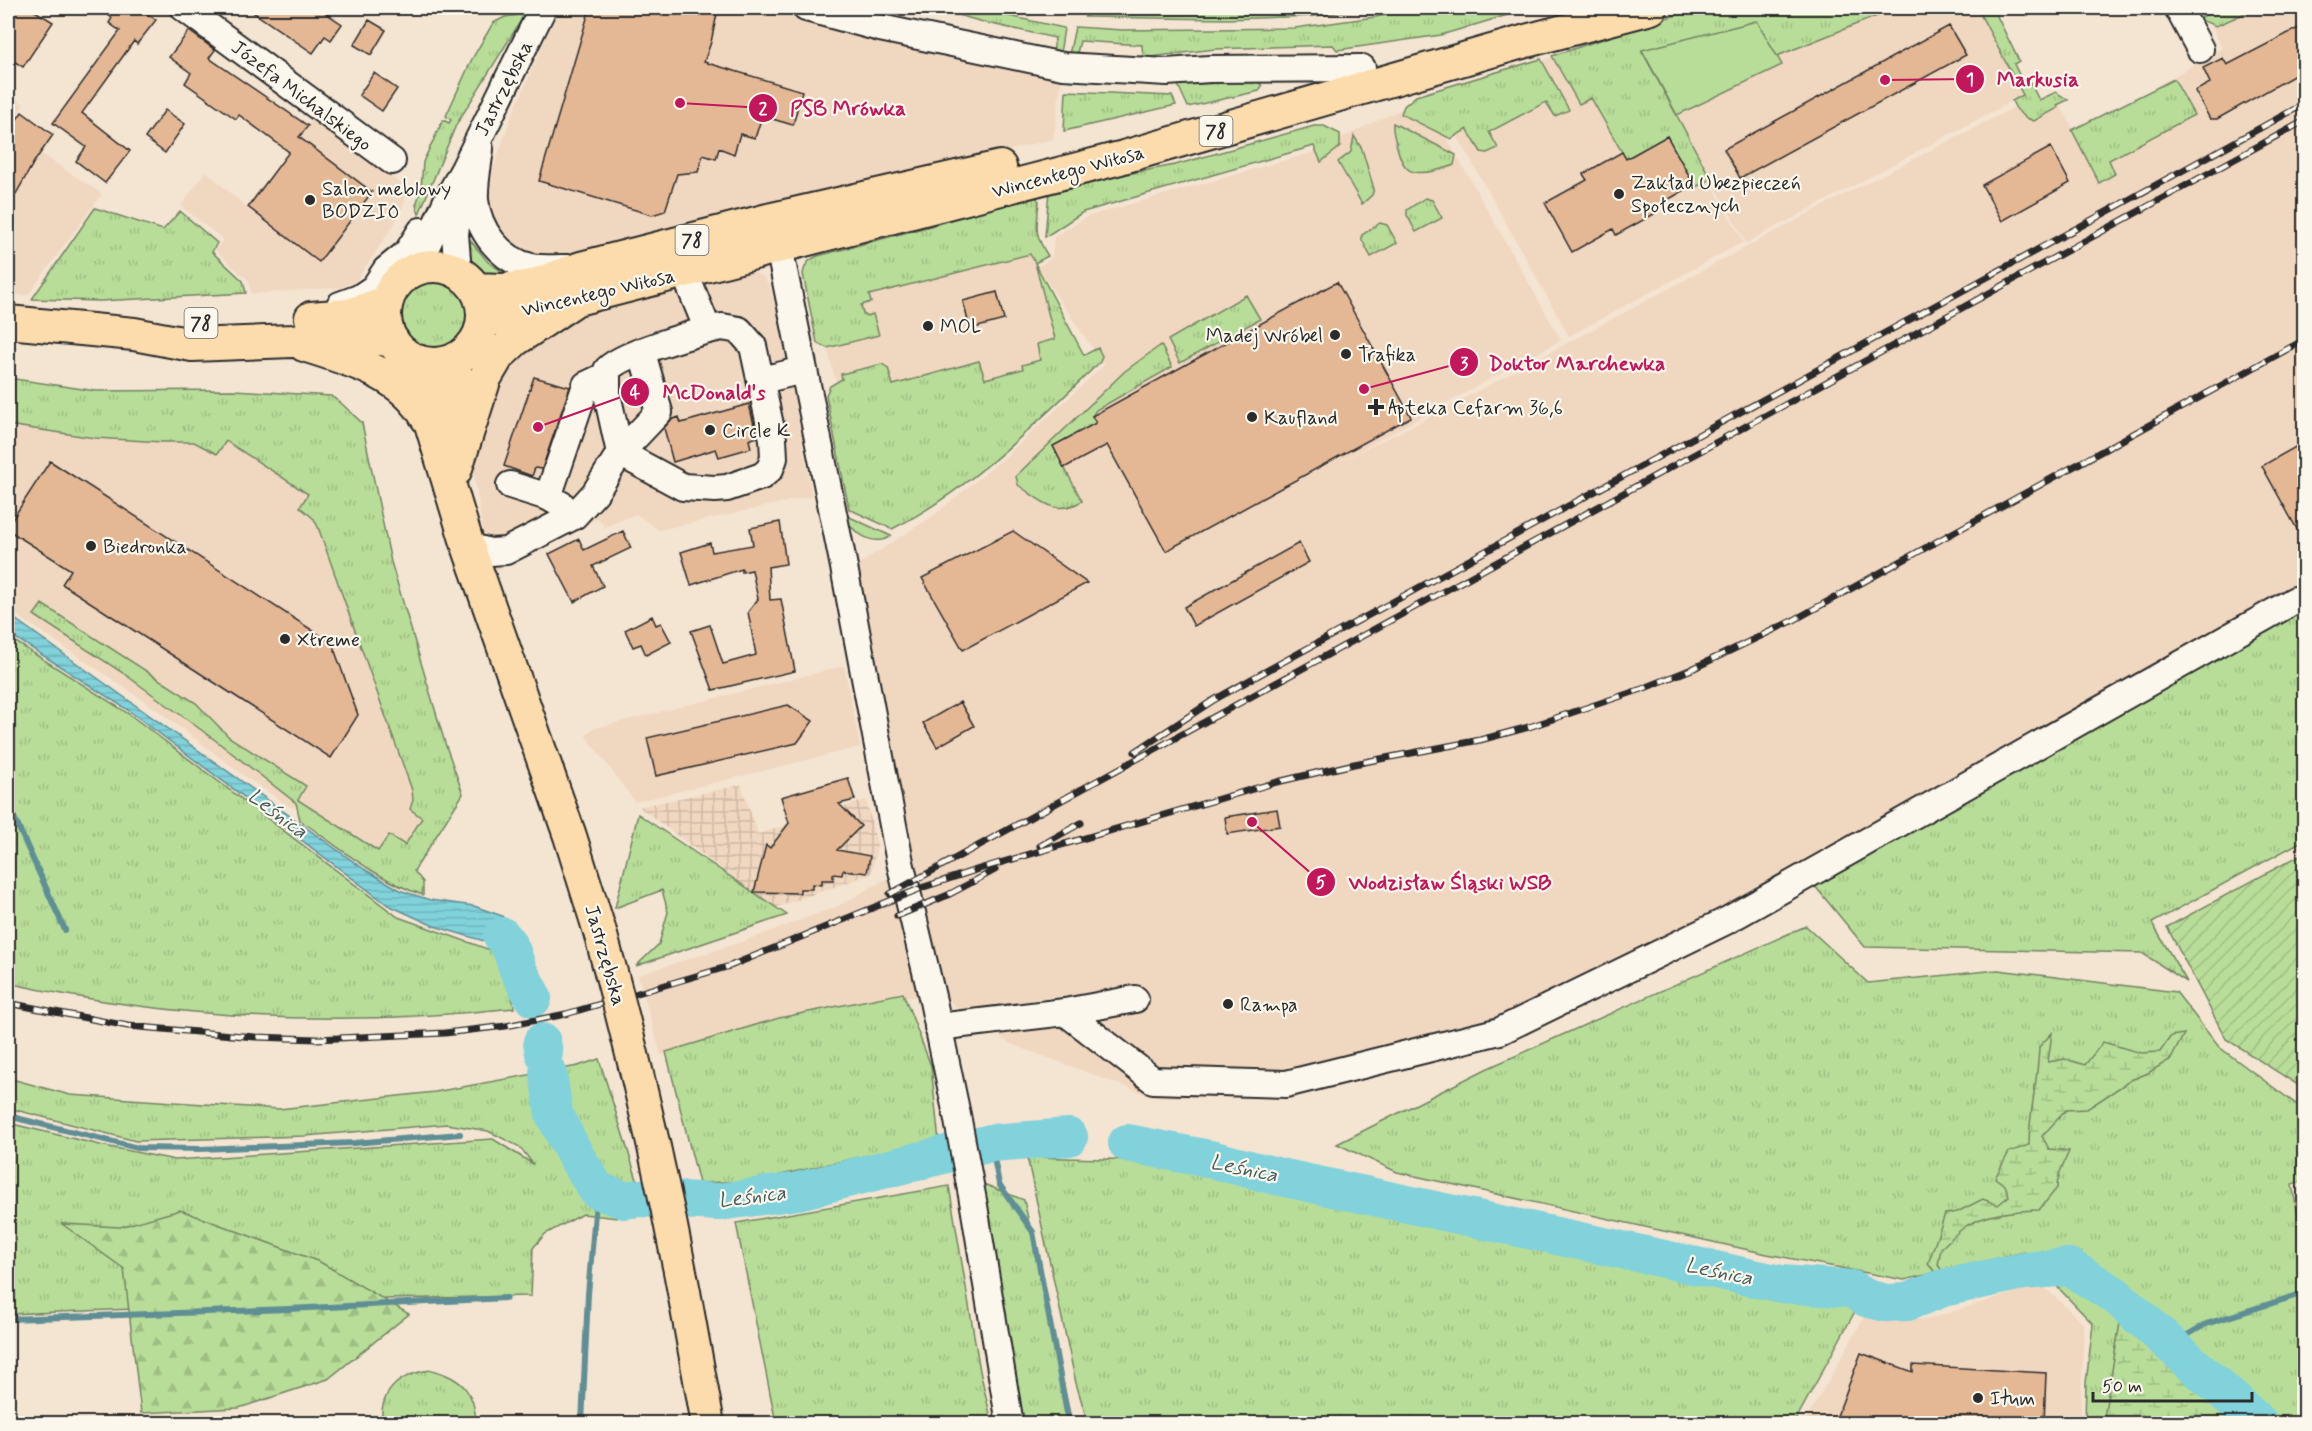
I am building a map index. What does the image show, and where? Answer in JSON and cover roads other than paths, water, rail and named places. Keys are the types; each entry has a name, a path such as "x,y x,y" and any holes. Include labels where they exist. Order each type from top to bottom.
{"main road":[{"name":"Wincentego Witosa","path":"467,280 502,290 532,286 581,268 772,219 1053,154 1578,8"},
{"name":"Wincentego Witosa","path":"483,323 521,307 577,299 686,272 1120,158 1526,40 1651,8"},
{"name":"78","path":"416,268 441,265 467,280"},
{"path":"416,268 397,284 386,302 386,324 393,341 404,353 418,361 440,363 456,359 474,346 483,323 483,306 467,280"},
{"path":"455,485 485,378 498,356 515,340 577,299"},
{"name":"78","path":"8,322 134,334 192,345 302,329 386,302"},
{"name":"78","path":"302,329 393,341"},
{"path":"302,329 394,382 410,394 431,424"},
{"name":"Jastrzębska","path":"456,359 452,422 455,485 468,546 570,836 600,932 645,1105 684,1292 708,1424"},
{"name":"Jastrzębska","path":"418,361 431,424 455,485"}],"street":[{"name":"Józefa Michalskiego","path":"184,8 392,162"},
{"name":"Jastrzębska","path":"416,268 449,196 543,8"},
{"path":"806,8 880,28 1064,66 1167,72 1209,69 1362,68"},
{"path":"2178,8 2200,49"},
{"path":"483,128 475,199 479,218 488,236 501,252 525,265 581,268"},
{"name":"Jastrzębska","path":"464,170 455,234 467,280"},
{"path":"302,329 374,288 386,270 407,253 424,225 449,196"},
{"path":"779,247 843,562 900,862 957,1115 1010,1424"},
{"path":"686,272 708,330"},
{"path":"732,327 740,330 753,346 762,380 773,439 774,458 770,469 762,476 715,489 683,487 620,453 605,376 610,365 661,343 708,330 732,327"},
{"path":"468,546 490,552 506,551 574,516 595,493 620,453 659,412 642,353"},
{"path":"762,380 803,370"},
{"path":"548,497 586,385 605,376"},
{"path":"510,485 548,497 566,507 574,516"},
{"path":"1065,1012 1153,1080 1286,1084 1500,1031 1726,921 2295,600"},
{"path":"938,1027 1065,1012 1135,999"}],"water":[{"path":"8,614 364,869 402,891 430,900 474,906 502,916 534,962 540,981 513,978 501,946 434,926 388,905 128,710 8,633"}],"waterway":[{"path":"8,804 65,930"},
{"name":"Leśnica","path":"502,936 533,998"},
{"name":"Leśnica","path":"542,1042 544,1053"},
{"name":"Leśnica","path":"548,1073 554,1114 575,1155 597,1190 624,1200 640,1198 719,1202 798,1191 991,1143 1069,1137"},
{"path":"8,1116 138,1148 200,1149 354,1143 460,1134"},
{"path":"991,1143 999,1184 1033,1232 1069,1424"},
{"name":"Leśnica","path":"1127,1143 1781,1284 1852,1289 1866,1298 1886,1303 1907,1302 1943,1288 2024,1271 2069,1267 2115,1295 2260,1424"},
{"path":"582,1424 588,1294 597,1190"},
{"path":"2172,1344 2206,1324 2304,1293"},
{"path":"8,1319 289,1309 506,1298"}],"railway":[{"path":"1135,752 1212,701 1246,682 2304,104"},
{"path":"890,894 2304,121"},
{"path":"8,1003 128,1026 255,1037 317,1039 445,1033 506,1026 566,1014 730,966 924,887 979,869 1277,782 1354,764 1480,740 1529,727 1642,689 1692,669 1794,620 2304,340"},
{"path":"1040,846 1081,823"},
{"path":"897,916 948,895 995,870"}],"place":[{"name":"Markusia","path":"1885,80"},
{"name":"PSB Mrówka","path":"680,103"},
{"name":"Zakład Ubezpieczeń Społecznych","path":"1619,194"},
{"name":"Salon meblowy BODZIO","path":"310,200"},
{"name":"MOL","path":"928,326"},
{"name":"Madej Wróbel","path":"1335,335"},
{"name":"Trafika","path":"1346,354"},
{"name":"Doktor Marchewka","path":"1364,389"},
{"name":"Apteka Cefarm 36,6","path":"1376,407"},
{"name":"Kaufland","path":"1252,417"},
{"name":"McDonald's","path":"538,427"},
{"name":"Circle K","path":"710,430"},
{"name":"Biedronka","path":"91,546"},
{"name":"Xtreme","path":"285,639"},
{"name":"Wodzisław Śląski WSB","path":"1252,822"},
{"name":"Rampa","path":"1228,1004"},
{"name":"Itum","path":"1978,1398"}]}
